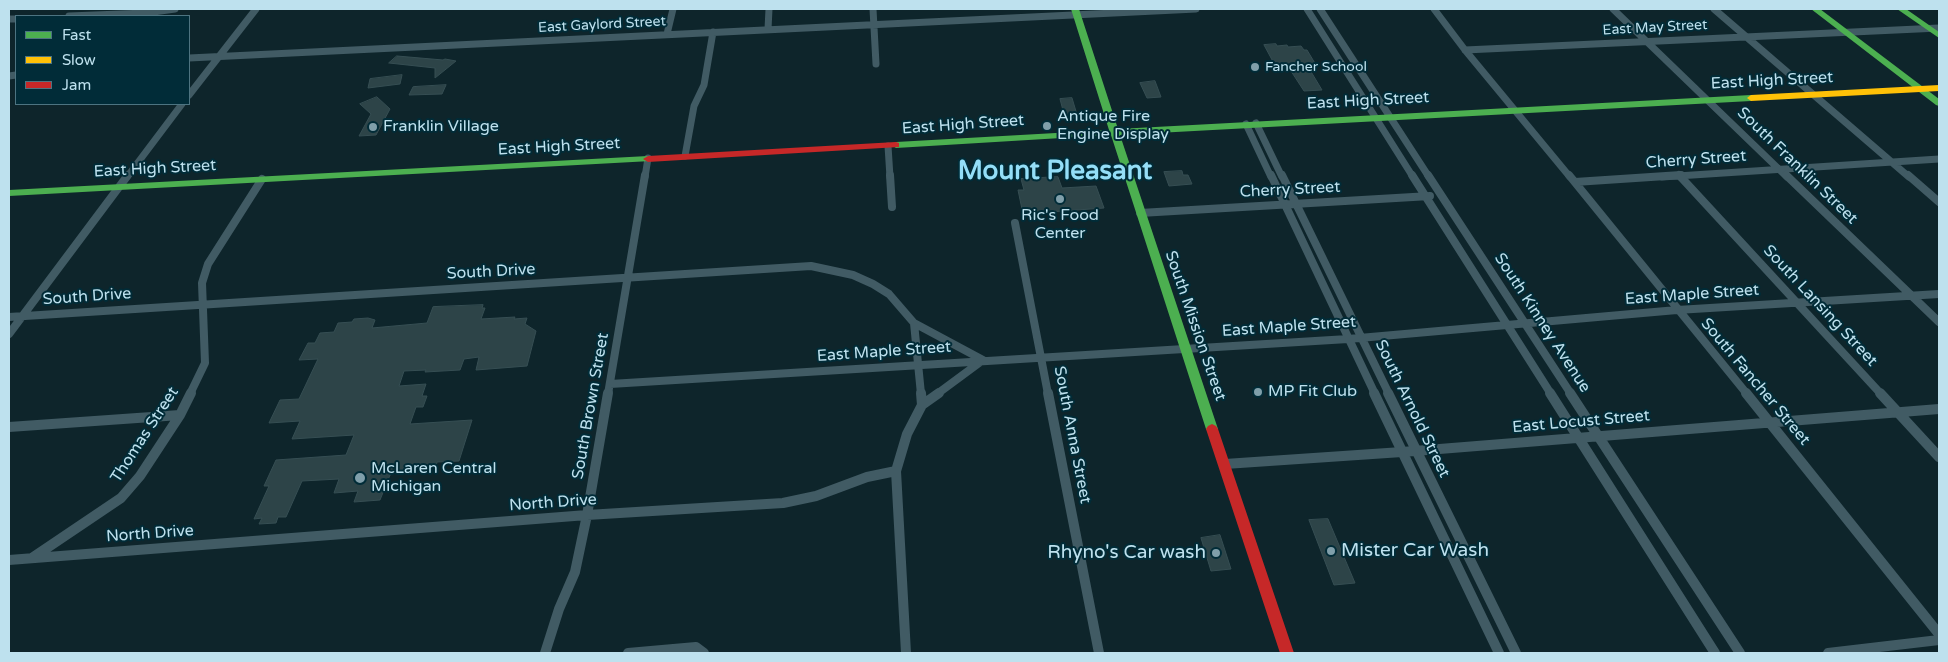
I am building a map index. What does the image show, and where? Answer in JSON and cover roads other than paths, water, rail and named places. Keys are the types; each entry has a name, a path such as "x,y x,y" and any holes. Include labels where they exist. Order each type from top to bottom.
{"main road":[{"path":"1815,9 1939,103"},
{"path":"1901,9 1934,29 1939,36"},
{"name":"South Mission Street","path":"1076,12 1140,213 1287,653"},
{"name":"East High Street","path":"9,193 888,146 1390,116 1939,88"}],"street":[{"path":"95,15 146,13 175,9"},
{"path":"190,94 256,9"},
{"path":"666,34 673,9"},
{"path":"768,29 769,9"},
{"path":"873,9 876,64"},
{"name":"East Gaylord Street","path":"190,58 874,24 974,16 1194,9"},
{"name":"South Kinney Avenue","path":"1307,9 1715,653"},
{"name":"South Kinney Avenue","path":"1320,9 1442,195 1524,325 1740,653"},
{"name":"South Fancher Street","path":"1434,9 1465,50 1575,182 1677,310 1770,421 1939,634"},
{"name":"South Franklin Street","path":"1613,9 1939,322"},
{"path":"1714,9 1939,202"},
{"name":"East May Street","path":"1465,50 1934,29"},
{"path":"685,156 694,106 704,85 713,32"},
{"path":"9,334 181,105"},
{"name":"South Arnold Street","path":"1251,124 1296,204 1516,653"},
{"name":"South Arnold Street","path":"1251,124 1284,205 1499,653"},
{"path":"888,146 892,207"},
{"name":"South Brown Street","path":"545,653 559,609 575,572 587,515 629,279 648,158"},
{"name":"Cherry Street","path":"1575,182 1939,160"},
{"name":"South Lansing Street","path":"1678,175 1939,457"},
{"name":"Thomas Street","path":"31,558 121,498 140,476 180,415 205,363 202,283 208,264 262,180"},
{"name":"Cherry Street","path":"1140,213 1442,195"},
{"name":"South Anna Street","path":"1016,223 1099,653"},
{"name":"South Drive","path":"9,317 811,266 853,275 873,284 889,294 914,323"},
{"name":"East Maple Street","path":"610,384 1348,339 1524,325 1677,310 1939,294"},
{"path":"906,653 896,471 907,434 922,405 983,360 914,323"},
{"path":"914,323 920,365 922,405"},
{"name":"East Locust Street","path":"1225,464 1416,451 1770,421 1939,409"},
{"path":"9,427 180,415"},
{"name":"North Drive","path":"9,560 587,515 783,503 816,496 867,477 896,471"},
{"path":"1828,653 1939,640"},
{"path":"628,653 696,647 704,653"}],"place":[{"name":"Fancher School","path":"1255,67"},
{"name":"Antique Fire Engine Display","path":"1047,126"},
{"name":"Franklin Village","path":"373,127"},
{"name":"Ric's Food Center","path":"1060,199"},
{"name":"MP Fit Club","path":"1258,392"},
{"name":"McLaren Central Michigan","path":"360,478"},
{"name":"Mister Car Wash","path":"1331,551"},
{"name":"Rhyno's Car wash","path":"1216,553"}],"district":[{"name":"Mount Pleasant","path":"1055,172"}]}
